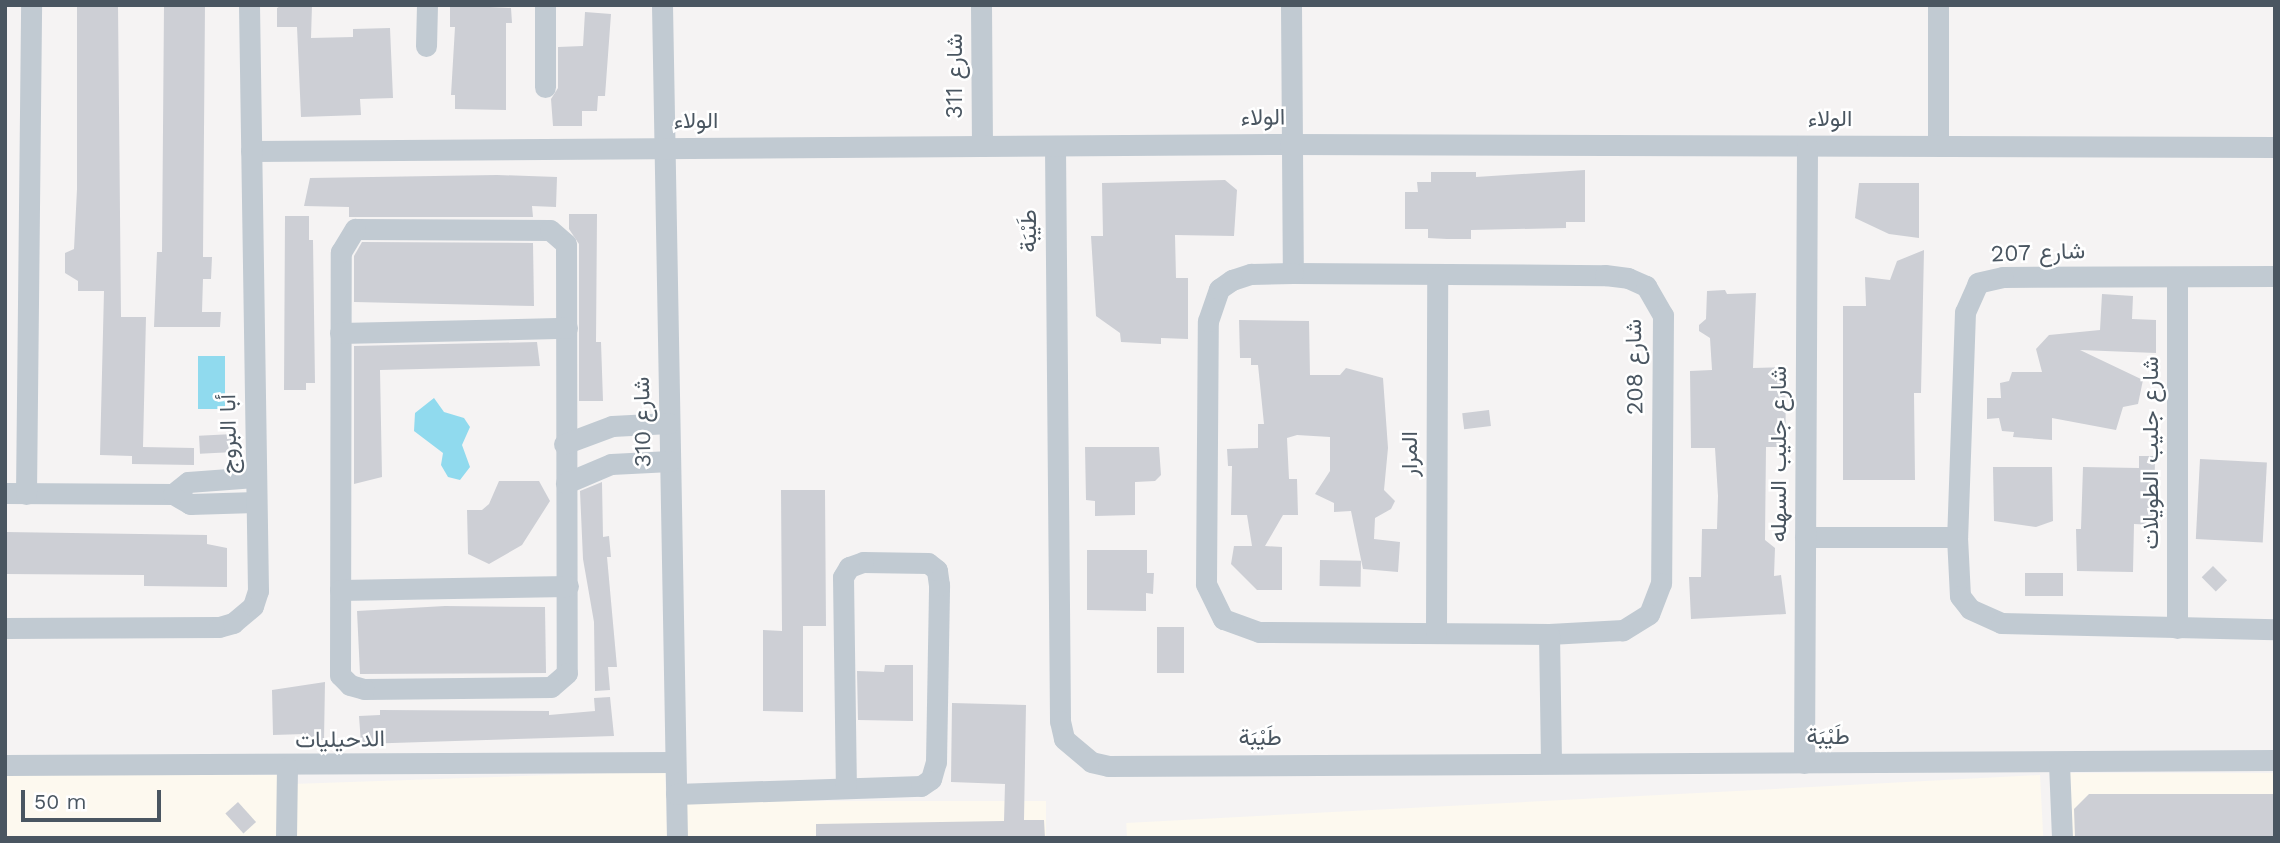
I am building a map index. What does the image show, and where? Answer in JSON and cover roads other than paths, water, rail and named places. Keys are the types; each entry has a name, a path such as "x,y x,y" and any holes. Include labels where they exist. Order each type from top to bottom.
{"street":[{"path":"31,5 16,493 173,494 190,504 256,502"},
{"name":"أبا البروج","path":"5,628 219,627 233,623 253,606 258,591 249,5"},
{"path":"426,46 427,5"},
{"path":"545,5 545,87"},
{"name":"شارع 310","path":"663,5 677,838"},
{"name":"شارع 311","path":"981,5 982,146"},
{"path":"1291,5 1293,273"},
{"path":"1938,5 1938,144"},
{"name":"الولاء","path":"251,151 1290,144 2275,147"},
{"name":"طَيْبَة","path":"1055,146 1060,721 1065,739 1075,752 1108,766 2275,760"},
{"name":"شارع جليب السهله","path":"1804,763 1807,146"},
{"path":"355,229 550,230 566,244 567,328 564,444 568,586 567,673 551,687 364,689 350,685 340,675 341,252 355,229"},
{"name":"شارع 208","path":"1293,273 1628,278 1646,286 1663,315 1661,583 1649,614 1623,630 1549,634 1436,631 1259,632 1223,619 1213,605 1206,584 1208,321 1219,289 1232,280 1251,274 1293,273"},
{"name":"شارع 207","path":"2275,276 2003,277 1978,283 1965,312 1957,537 1961,596 1985,618 2001,623 2275,629"},
{"name":"المرار","path":"1436,631 1437,277"},
{"name":"شارع جليب الطويلات","path":"2177,277 2177,628"},
{"path":"340,333 567,328"},
{"path":"564,444 612,426 669,423"},
{"path":"566,483 611,464 670,461"},
{"path":"173,494 188,482 256,477"},
{"path":"1805,537 1957,537"},
{"path":"676,794 922,786 931,779 940,585 937,570 928,563 863,562 849,567 843,577 846,787"},
{"path":"340,590 568,586"},
{"path":"1549,634 1551,763"},
{"name":"الدحيليات","path":"5,765 287,767 676,762"},
{"path":"2059,762 2062,838"},
{"path":"286,838 287,767"}],"water":[{"path":"198,356 225,356 225,409 198,409"},
{"path":"434,398 444,412 464,418 470,427 462,445 470,467 460,480 448,477 441,465 443,453 414,431 415,413"}]}
